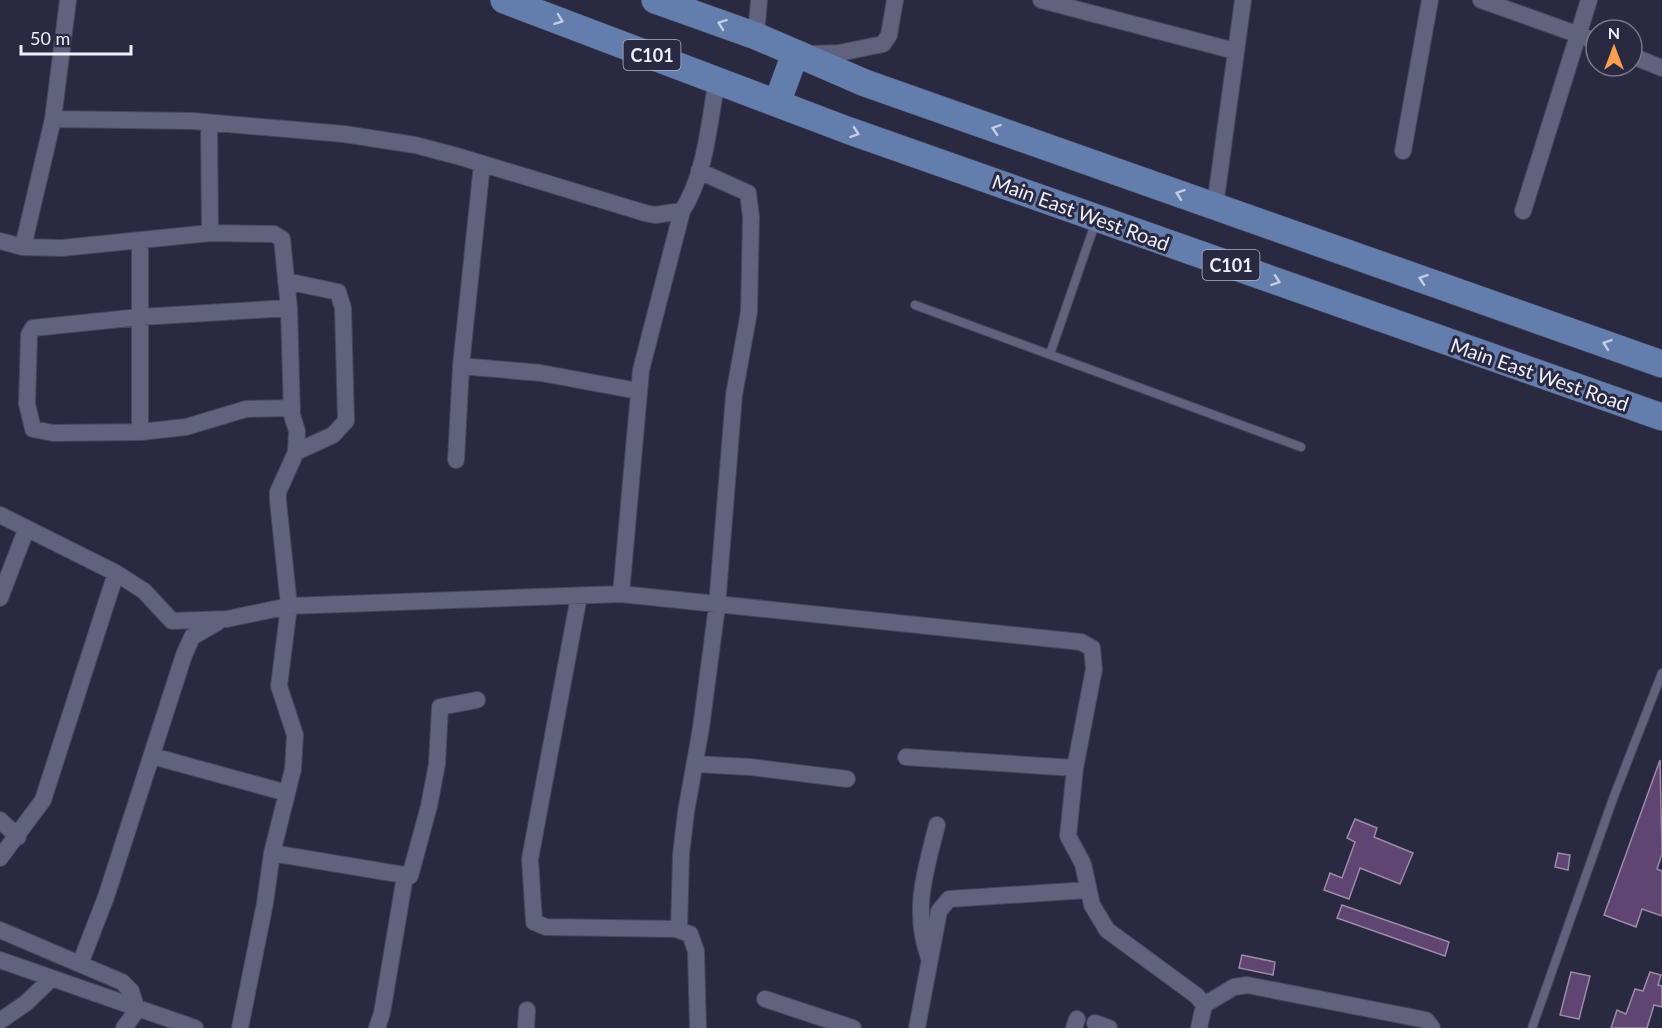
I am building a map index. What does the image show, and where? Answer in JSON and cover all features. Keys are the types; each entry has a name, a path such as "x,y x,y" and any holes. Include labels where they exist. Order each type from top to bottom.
{"main road":[{"name":"Main East West Road","path":"504,0 847,130 1662,417"},
{"name":"C101","path":"656,0 756,36 866,83 1662,364"},
{"path":"777,103 795,54"}],"street":[{"path":"23,247 53,119 68,0"},
{"path":"756,36 759,0"},
{"path":"795,54 839,53 883,44 889,35 896,0"},
{"path":"1041,0 1235,51"},
{"path":"1215,206 1243,0"},
{"path":"1402,151 1430,0"},
{"path":"1481,0 1584,36"},
{"path":"1523,211 1589,0"},
{"path":"1644,61 1662,68"},
{"path":"621,594 638,391 653,319 682,211 690,198 699,171 717,80"},
{"path":"53,119 209,123 344,134 415,146 645,213 656,215 682,211"},
{"path":"209,123 210,233"},
{"path":"456,460 461,366 482,164"},
{"path":"679,930 681,855 717,606 734,395 749,312 751,202 748,193 740,187 699,171"},
{"path":"0,241 23,247 62,248 210,233 279,235 282,241 289,308 292,408 297,431 296,452 278,492 289,606 279,686 295,735 293,769 272,853 265,903 240,1028"},
{"path":"140,240 140,432"},
{"path":"286,281 338,292 343,308 346,421 333,435 296,452"},
{"path":"289,308 140,317 33,328 29,335 27,404 31,426 36,430 53,433 140,432 186,428 240,410 292,408"},
{"path":"461,366 541,373 638,391"},
{"path":"0,515 116,573 144,591 172,621 227,619 289,606 621,594 717,606 863,617 1082,642 1092,648 1094,669 1075,768 1068,836 1083,864 1092,905 1107,930 1197,996 1204,1005"},
{"path":"0,598 26,530"},
{"path":"0,858 18,837 43,800 116,573"},
{"path":"579,596 530,860 534,922 546,927 679,930 690,934 696,951 698,1028"},
{"path":"80,964 106,897 192,637 227,619"},
{"path":"272,853 362,866 405,876 412,873 437,764 440,707 477,700"},
{"path":"152,756 286,793"},
{"path":"906,757 1075,768"},
{"path":"695,764 750,767 847,779"},
{"path":"0,820 18,837"},
{"path":"930,959 922,936 920,911 928,860 937,825"},
{"path":"377,1028 405,876"},
{"path":"916,1028 939,911 949,899 1088,890"},
{"path":"0,930 122,982 131,991 136,1010 124,1028"},
{"path":"0,960 136,1010 195,1028"},
{"path":"0,1021 26,1003 51,979"},
{"path":"1199,1028 1204,1005 1234,987 1247,986 1426,1020 1432,1028"},
{"path":"765,999 853,1028"},
{"path":"526,1028 527,1010"}],"lane":[{"path":"1050,354 1097,217"},
{"path":"915,305 1301,447"},
{"path":"1532,1028 1614,796 1659,695 1662,673"}],"building":[{"path":"1660,760 1662,854 1657,869 1662,871 1662,916 1642,909 1636,927 1604,915"},
{"path":"1355,819 1377,828 1374,837 1413,853 1400,884 1360,868 1349,899 1324,890 1330,873 1342,878 1355,842 1347,838"},
{"path":"1558,853 1570,855 1568,870 1555,867"},
{"path":"1342,905 1449,942 1445,956 1337,918"},
{"path":"1242,955 1275,962 1273,975 1239,968"},
{"path":"1571,972 1590,976 1579,1019 1560,1015"},
{"path":"1650,972 1661,975 1658,985 1662,986 1662,1007 1654,1005 1647,1028 1611,1028 1617,1010 1626,1014 1635,989 1643,991"}]}
